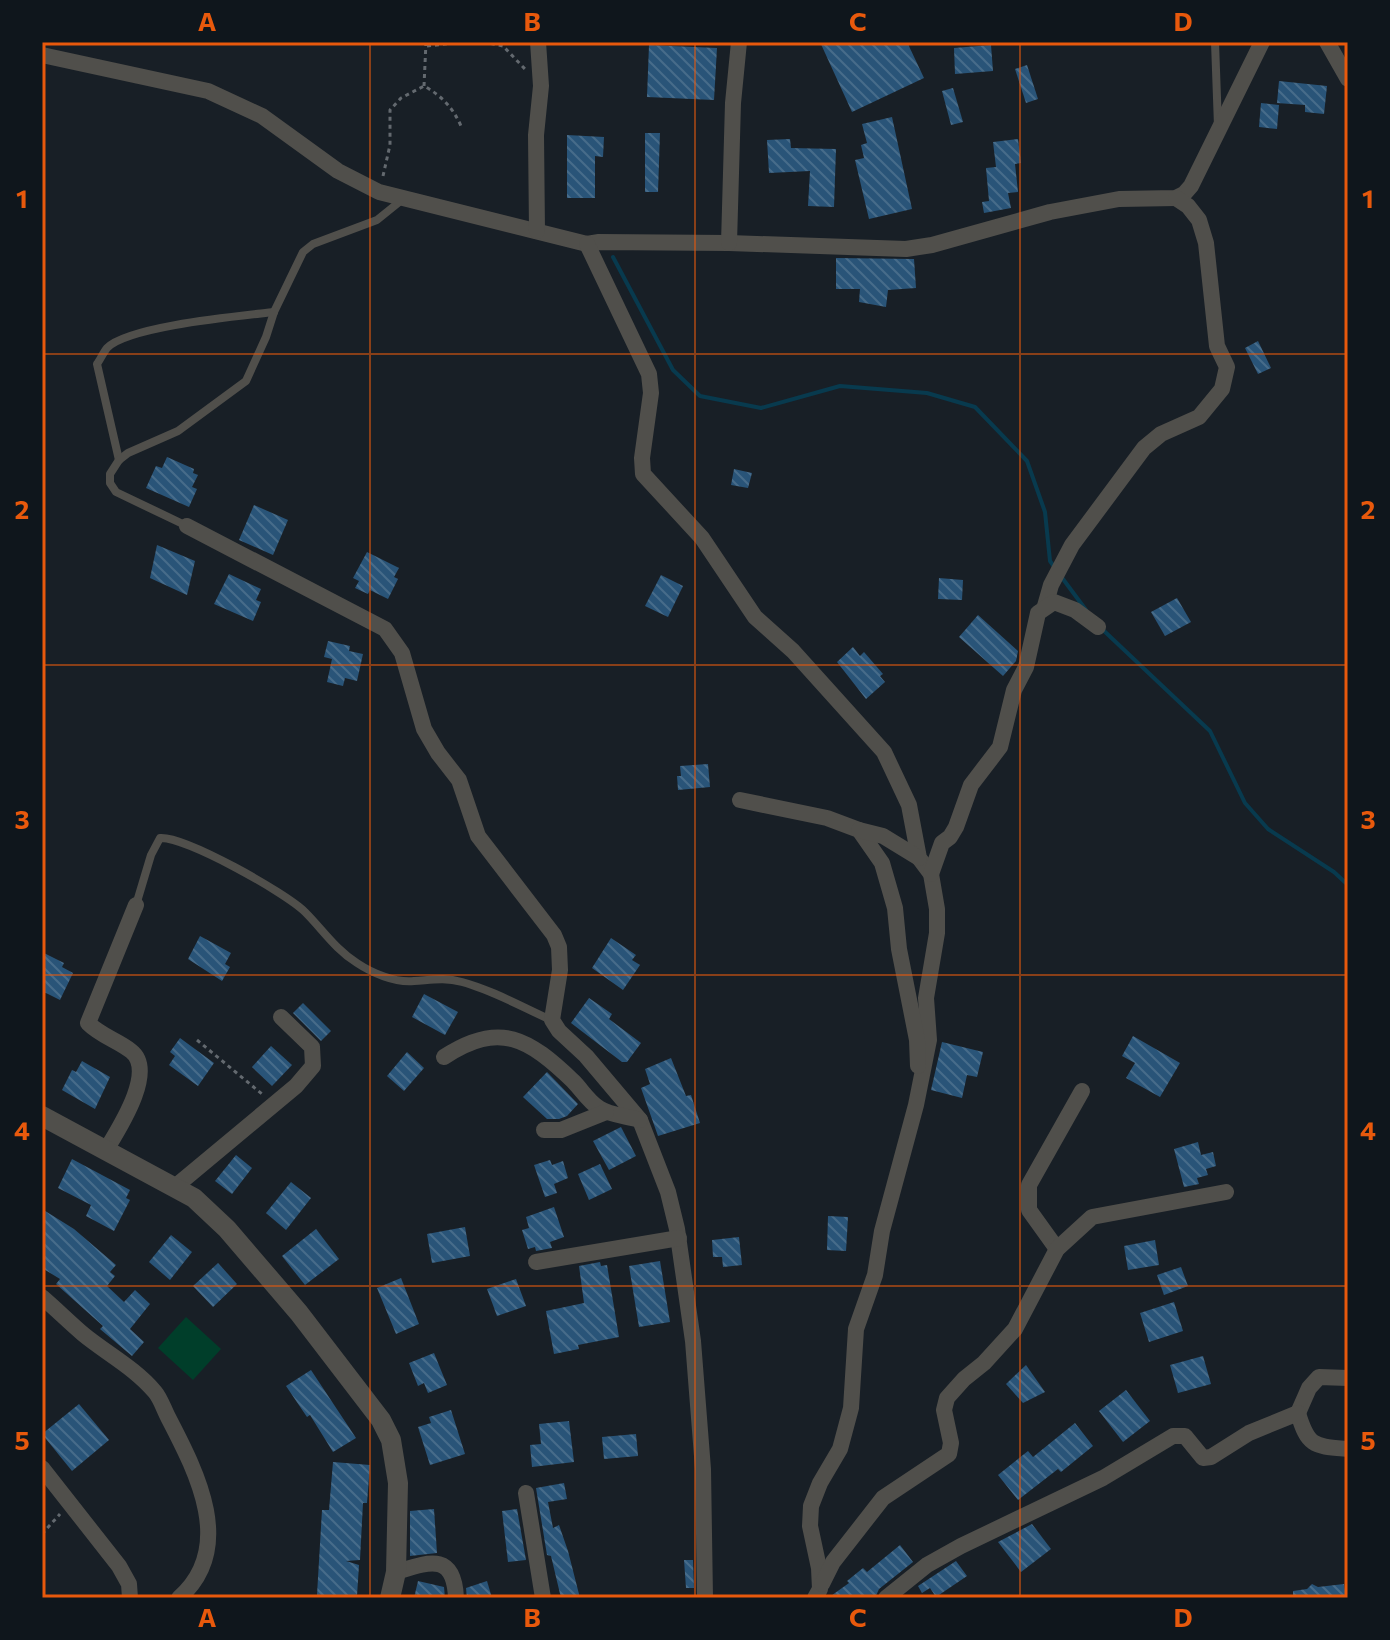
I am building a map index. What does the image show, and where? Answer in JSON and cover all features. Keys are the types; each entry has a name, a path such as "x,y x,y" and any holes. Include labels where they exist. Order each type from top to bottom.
{"street":[{"path":"537,231 536,135 541,86 538,42"},
{"path":"729,243 733,103 739,42"},
{"path":"42,55 208,91 262,116 338,171 379,192 587,244 729,243 906,249 932,245 1070,208 1119,199 1176,198 1184,194 1191,186 1262,42"},
{"path":"1327,42 1348,79"},
{"path":"1045,606 1051,585 1072,545 1144,448 1161,434 1199,417 1222,389 1227,367 1217,346 1206,243 1199,220 1188,206 1176,198"},
{"path":"587,244 649,374 651,393 642,458 643,474 702,538 755,617 793,651 884,752 909,805 919,858"},
{"path":"187,526 385,629 397,643 406,662 424,729 459,780 478,836 554,935 559,947 560,970 552,1020 640,1120 668,1192 679,1238 693,1341 703,1469 705,1598"},
{"path":"818,1593 817,1556 810,1526 811,1506 820,1483 840,1449 851,1408 856,1329 875,1275 882,1231 920,1087 929,1040 926,998 938,922 931,874 942,843 956,827 971,785 1000,747 1014,690 1026,667 1038,613 1054,602 1098,627"},
{"path":"740,800 827,818 883,836 919,858 931,874"},
{"path":"859,830 882,863 895,908 899,949 917,1040 920,1087"},
{"path":"106,1150 132,1106 140,1070 139,1059 88,1023 136,905"},
{"path":"176,1186 304,1078 314,1061 312,1047 281,1017"},
{"path":"444,1057 471,1040 484,1037 517,1041 529,1045 550,1061 606,1112 640,1120"},
{"path":"1057,1249 1029,1210 1029,1185 1082,1091"},
{"path":"544,1130 561,1130 606,1112"},
{"path":"42,1116 194,1198 227,1229 299,1313 387,1429 394,1451 398,1483 396,1572 390,1598"},
{"path":"818,1593 833,1562 883,1498 949,1454 951,1443 944,1410 947,1398 1015,1329 1057,1249 1092,1217 1226,1192"},
{"path":"536,1262 679,1238"},
{"path":"42,1297 157,1394 184,1445 200,1483 210,1538 195,1580 179,1598"},
{"path":"1348,1378 1319,1377 1309,1388 1298,1413 1304,1435 1316,1446 1348,1449"},
{"path":"886,1598 927,1565 950,1552 1103,1478 1173,1436 1185,1436 1203,1458 1211,1457 1249,1433 1298,1413"},
{"path":"42,1468 119,1566 129,1584 131,1598"},
{"path":"526,1493 543,1598"},
{"path":"396,1572 428,1563 440,1563 451,1573 456,1598"}],"lane":[{"path":"1215,42 1218,131"},
{"path":"187,526 116,492 110,483 110,474 119,460 178,431 246,381 303,252 313,244 377,220 404,199"},
{"path":"119,460 97,364 108,347 132,336 187,323 274,312"},
{"path":"136,905 151,855 160,838 170,837 195,847 291,900 306,912 338,950 361,966 403,981 444,978 463,982 552,1020"}],"path":[{"path":"424,86 427,44 464,42"},
{"path":"483,42 503,46 541,86"},
{"path":"424,86 438,93 454,111 461,126"},
{"path":"379,192 390,145 390,110 401,98 424,86"},
{"path":"197,1040 231,1065 274,1105"},
{"path":"42,1534 71,1503"}],"green space":[{"path":"186,1317 221,1349 193,1380 158,1348"}],"building":[{"path":"820,42 907,42 924,78 852,112"},
{"path":"649,45 717,48 714,100 647,97"},
{"path":"991,45 993,71 955,74 954,48"},
{"path":"1027,65 1038,99 1026,103 1015,69"},
{"path":"1279,81 1327,86 1324,114 1305,112 1305,105 1277,103"},
{"path":"953,88 963,122 951,125 942,91"},
{"path":"1261,103 1279,105 1277,129 1259,127"},
{"path":"892,117 912,209 869,219 855,160 864,158 861,145 867,143 862,124"},
{"path":"645,133 660,133 658,192 645,192"},
{"path":"567,135 604,137 603,157 595,156 595,198 567,198"},
{"path":"790,139 791,148 836,149 834,207 808,206 810,171 769,173 767,140"},
{"path":"1018,139 1021,163 1015,164 1018,192 1008,193 1011,208 984,213 982,202 989,201 986,168 996,167 993,142"},
{"path":"836,258 914,259 916,288 888,290 886,307 859,302 860,289 836,289"},
{"path":"1258,341 1271,368 1258,374 1245,348"},
{"path":"167,457 194,469 193,473 198,475 192,487 197,489 189,507 146,488 156,466 162,468"},
{"path":"734,469 752,473 748,488 731,485"},
{"path":"254,505 288,520 273,555 239,540"},
{"path":"157,545 195,561 187,595 150,578"},
{"path":"367,552 399,568 394,577 398,579 388,599 370,590 368,594 355,588 359,581 353,578"},
{"path":"229,574 261,589 256,600 261,602 253,621 214,604"},
{"path":"661,575 683,586 668,617 645,606"},
{"path":"939,578 963,580 962,600 938,599"},
{"path":"1177,598 1191,622 1165,636 1151,612"},
{"path":"978,615 1018,651 1016,661 1003,676 959,637"},
{"path":"328,641 350,646 349,651 363,654 357,681 345,678 343,686 327,682 332,659 324,657"},
{"path":"853,647 860,656 864,652 883,674 880,676 885,682 866,699 837,662"},
{"path":"708,764 710,787 678,790 680,766"},
{"path":"200,936 231,953 225,964 230,967 222,981 188,959"},
{"path":"611,938 636,955 632,960 640,965 623,990 592,968"},
{"path":"42,952 64,963 62,967 73,973 60,1000 42,991"},
{"path":"424,994 458,1012 445,1035 412,1017"},
{"path":"589,998 612,1014 609,1019 641,1043 627,1062 622,1062 571,1023"},
{"path":"303,1003 331,1031 321,1041 293,1013"},
{"path":"1133,1036 1180,1063 1160,1097 1126,1078 1135,1063 1122,1056"},
{"path":"180,1038 214,1063 198,1086 169,1065 175,1056 170,1052"},
{"path":"942,1042 983,1052 977,1077 967,1075 962,1098 931,1090"},
{"path":"271,1046 292,1065 272,1086 252,1067"},
{"path":"407,1052 424,1068 404,1091 387,1076"},
{"path":"671,1058 686,1096 691,1095 700,1123 658,1136 641,1088 650,1084 645,1069"},
{"path":"82,1061 110,1077 95,1109 62,1090 72,1070 76,1072"},
{"path":"547,1072 578,1104 567,1116 559,1119 547,1119 523,1097"},
{"path":"621,1127 636,1156 609,1170 593,1141"},
{"path":"1198,1142 1201,1155 1213,1152 1216,1166 1206,1169 1208,1175 1197,1178 1199,1184 1184,1187 1174,1149"},
{"path":"236,1155 252,1168 232,1194 215,1181"},
{"path":"72,1159 130,1190 126,1198 130,1200 114,1231 86,1216 91,1205 58,1188"},
{"path":"550,1160 552,1165 563,1161 568,1178 554,1184 557,1193 545,1197 534,1165"},
{"path":"600,1164 612,1189 589,1200 578,1174"},
{"path":"291,1182 311,1198 286,1230 266,1213"},
{"path":"554,1207 564,1237 550,1242 552,1248 528,1249 522,1230 529,1228 526,1217"},
{"path":"42,1209 74,1229 116,1265 110,1272 115,1276 107,1286 124,1302 135,1290 150,1304 130,1329 144,1342 132,1356 100,1329 103,1326 56,1284 60,1279 42,1268"},
{"path":"828,1216 848,1217 846,1251 827,1250"},
{"path":"465,1227 470,1256 432,1263 427,1234"},
{"path":"316,1229 339,1259 305,1285 282,1256"},
{"path":"171,1235 192,1252 170,1280 149,1262"},
{"path":"739,1237 742,1265 723,1267 722,1257 713,1257 712,1240"},
{"path":"1155,1240 1159,1265 1128,1270 1124,1246"},
{"path":"660,1261 670,1322 639,1327 629,1266"},
{"path":"600,1262 601,1266 607,1265 619,1337 578,1345 579,1349 554,1354 546,1311 584,1303 579,1266"},
{"path":"218,1263 237,1284 213,1307 193,1286"},
{"path":"1181,1267 1188,1286 1164,1295 1157,1275"},
{"path":"401,1278 419,1324 396,1334 377,1288"},
{"path":"516,1279 526,1306 497,1316 487,1289"},
{"path":"1174,1302 1183,1331 1149,1342 1140,1313"},
{"path":"434,1353 447,1385 428,1393 424,1383 418,1386 409,1363"},
{"path":"1203,1356 1211,1384 1178,1393 1170,1365"},
{"path":"1026,1365 1045,1392 1023,1403 1006,1384"},
{"path":"311,1370 356,1438 333,1452 310,1415 307,1417 286,1386"},
{"path":"1126,1390 1150,1421 1123,1442 1099,1411"},
{"path":"79,1404 109,1440 72,1471 42,1434"},
{"path":"451,1410 465,1454 430,1465 418,1427 431,1423 429,1417"},
{"path":"569,1421 574,1462 532,1467 530,1445 541,1444 539,1424"},
{"path":"1075,1423 1093,1446 1061,1472 1058,1469 1018,1500 998,1475 1028,1451 1033,1457"},
{"path":"636,1434 638,1456 604,1459 602,1437"},
{"path":"333,1462 370,1465 367,1503 363,1503 360,1560 346,1561 359,1565 357,1596 317,1595 322,1510 329,1510"},
{"path":"564,1483 567,1499 548,1502 553,1528 559,1525 568,1551 580,1598 561,1598 551,1556 547,1555 536,1488"},
{"path":"434,1509 437,1553 410,1556 410,1511"},
{"path":"517,1509 526,1560 508,1562 502,1511"},
{"path":"1032,1524 1051,1549 1021,1572 998,1542"},
{"path":"900,1545 913,1562 879,1589 875,1598 828,1598 863,1568 867,1572"},
{"path":"684,1560 693,1560 694,1588 686,1588"},
{"path":"956,1561 967,1576 936,1597 930,1588 922,1593 918,1586"},
{"path":"418,1581 444,1587 445,1598 414,1598"},
{"path":"487,1581 492,1598 467,1598 466,1588"},
{"path":"1312,1584 1318,1587 1344,1584 1346,1598 1293,1598 1293,1591 1307,1589"}],"waterway":[{"path":"613,257 673,370 700,396 761,408 840,386 927,393 975,407 1027,461 1045,512 1050,561 1055,568"},
{"path":"1060,575 1086,610"},
{"path":"1102,629 1210,731 1245,803 1268,829 1334,872 1348,885"}]}
